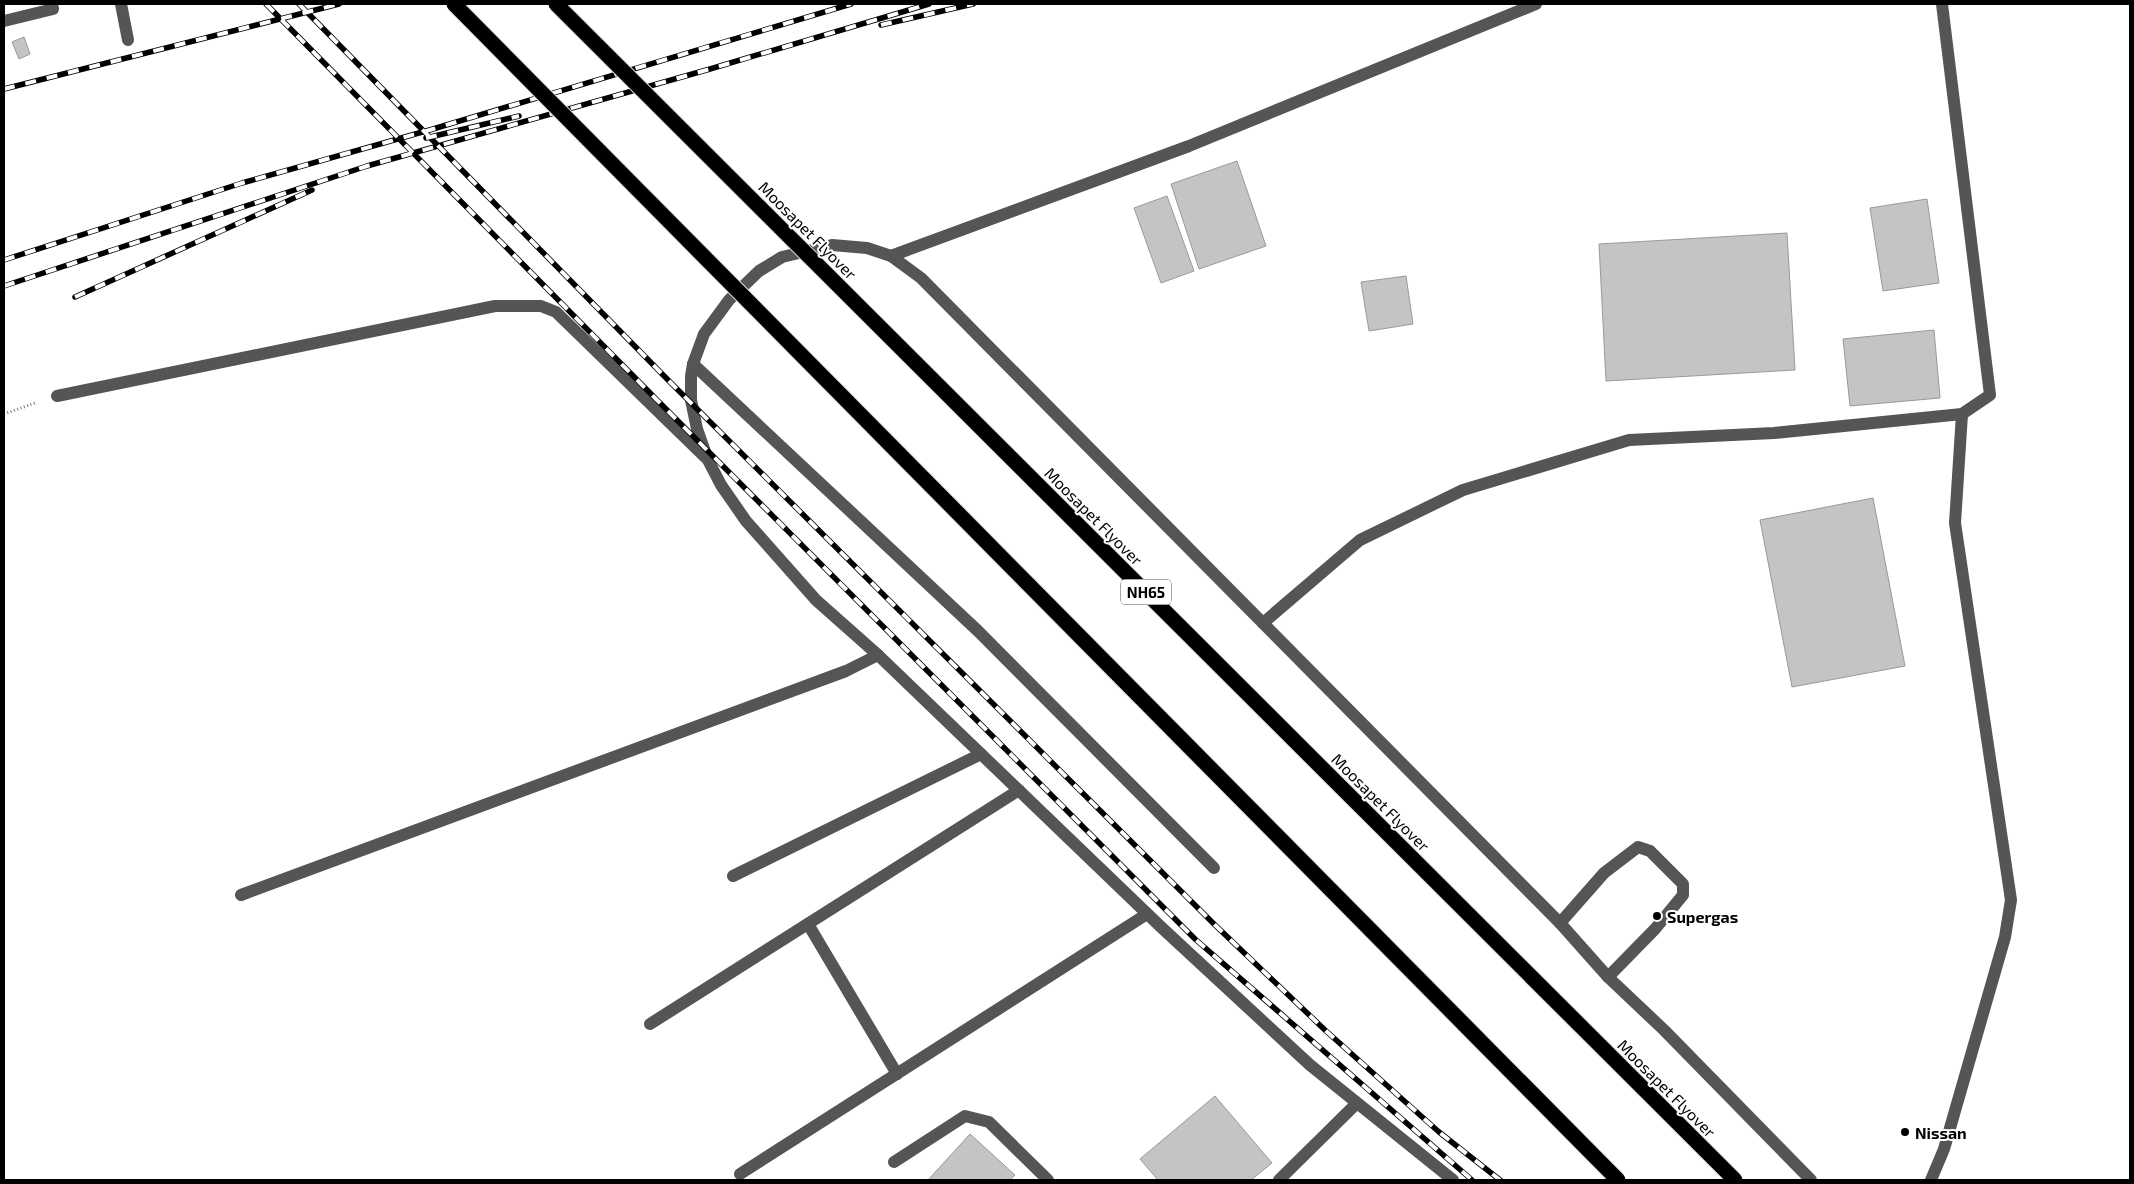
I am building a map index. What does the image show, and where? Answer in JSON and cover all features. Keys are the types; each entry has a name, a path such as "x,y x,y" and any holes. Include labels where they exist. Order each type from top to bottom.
{"highway":[{"path":"454,4 1618,1180"},
{"name":"Moosapet Flyover","path":"556,4 1735,1180"}],"street":[{"path":"4,21 53,9 52,4"},
{"path":"121,4 128,40"},
{"path":"891,256 1189,146 1536,4"},
{"path":"1263,622 1360,540 1463,490 1629,440 1774,433 1962,414 1990,395 1942,4"},
{"path":"1453,1180 1310,1065 1147,914 878,655 816,600 746,521 720,485 708,460 697,429 691,400 693,364 704,334 729,300 759,271 782,257 832,245 867,248 891,256 921,278 1560,924 1608,977 1664,1030 1811,1180"},
{"path":"57,396 495,306 542,306 556,312 708,460"},
{"path":"693,364 978,631 1214,868"},
{"path":"1931,1180 1944,1149 2005,936 2011,900 1955,523 1962,414"},
{"path":"241,895 837,674 878,655"},
{"path":"733,876 981,754"},
{"path":"650,1024 1020,790"},
{"path":"1560,924 1604,873 1638,847 1650,851 1684,884 1683,894 1608,977"},
{"path":"740,1174 1147,914"},
{"path":"808,924 897,1074"},
{"path":"1279,1180 1357,1103"},
{"path":"894,1162 965,1116 988,1122 1048,1180"}],"path":[{"path":"4,414 57,396"}],"building":[{"path":"24,37 30,54 19,59 12,42"},
{"path":"1237,161 1266,246 1199,269 1171,184"},
{"path":"1167,196 1194,271 1161,283 1134,208"},
{"path":"1927,199 1939,283 1883,291 1870,208"},
{"path":"1787,233 1795,370 1606,381 1599,244"},
{"path":"1406,276 1413,324 1369,331 1361,282"},
{"path":"1934,330 1940,398 1850,406 1843,339"},
{"path":"1873,498 1905,666 1792,687 1760,520"},
{"path":"1215,1096 1272,1163 1251,1180 1158,1180 1140,1159"},
{"path":"970,1134 1015,1175 1010,1180 928,1180"}],"railway":[{"path":"266,4 656,399 1195,939 1472,1180"},
{"path":"299,4 670,382 1215,925 1326,1031 1439,1132 1500,1180"},
{"path":"4,89 339,4"},
{"path":"4,260 242,183 433,129 851,4"},
{"path":"4,286 367,166 710,69 929,4"},
{"path":"881,25 973,4"},
{"path":"426,138 519,116"},
{"path":"75,297 312,190"}],"place":[{"name":"Supergas","path":"1657,916"},
{"name":"Nissan","path":"1905,1132"}]}
